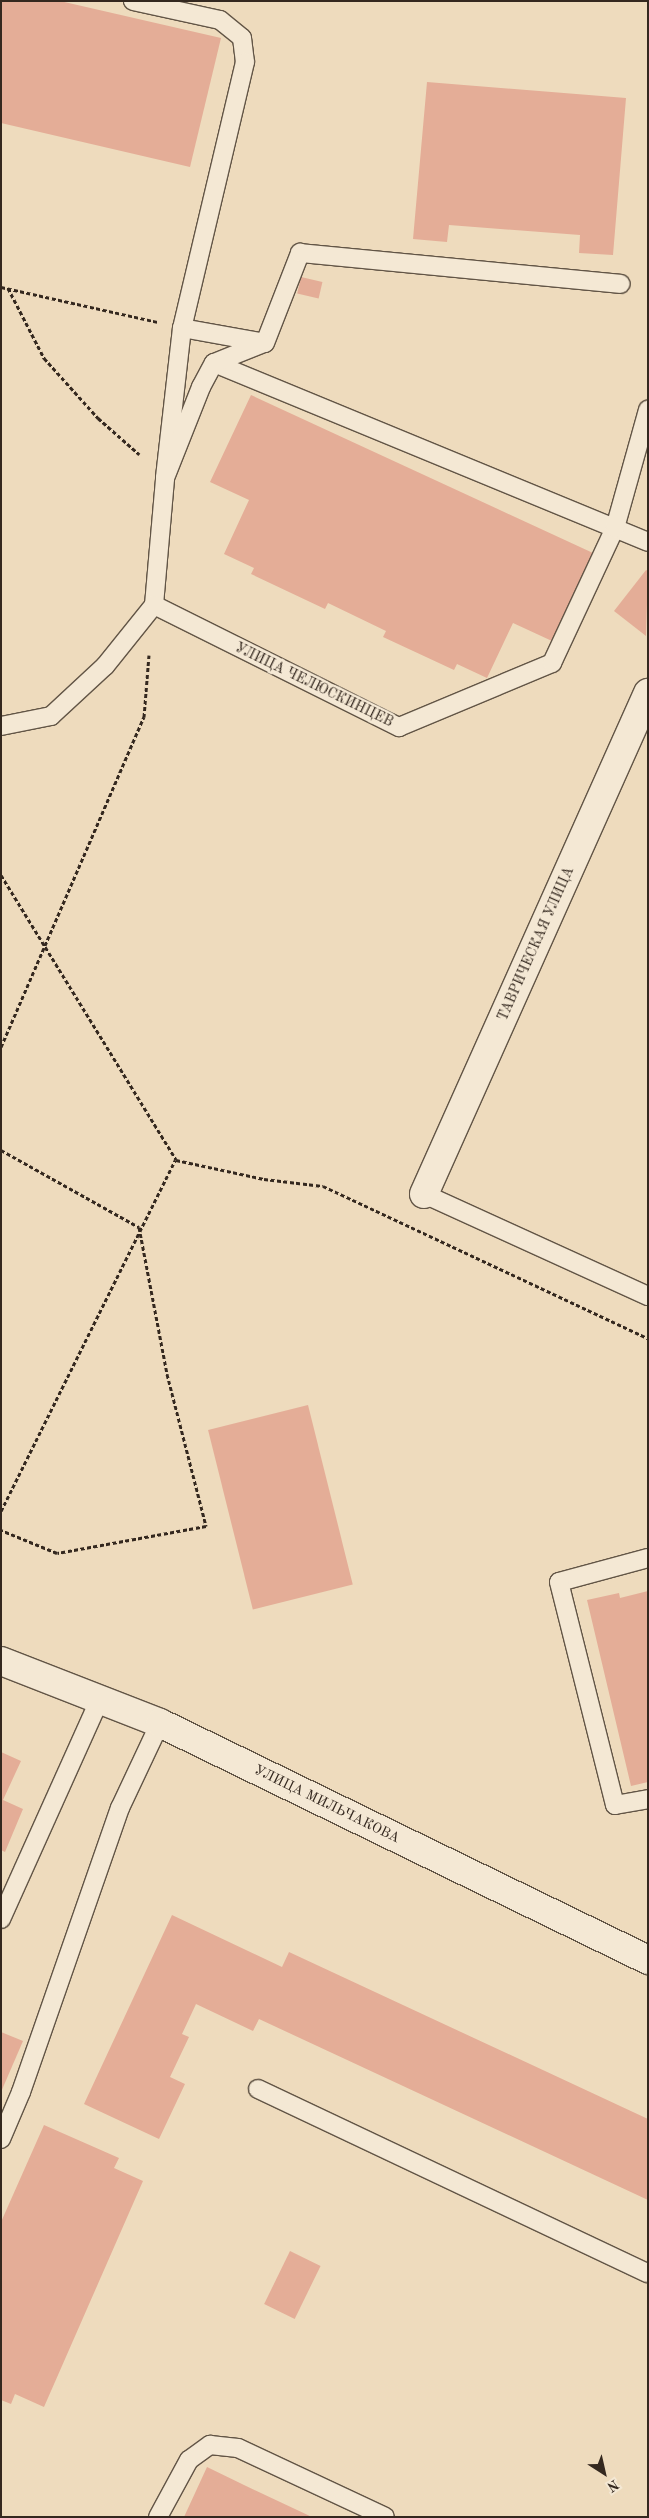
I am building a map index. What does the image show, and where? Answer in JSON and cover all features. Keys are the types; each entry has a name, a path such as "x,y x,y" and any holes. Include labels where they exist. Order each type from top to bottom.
{"street":[{"name":"ТАВРИЧЕСКАЯ УЛИЦА","path":"424,1194 648,693"},
{"name":"УЛИЦА МИЛЬЧАКОВА","path":"1,1662 160,1723 648,1960"}],"lane":[{"path":"1,726 51,716 105,666 154,606 165,478 182,328 245,62 242,38 220,20 132,1"},
{"path":"165,478 214,363 265,342 300,253 621,284"},
{"path":"182,328 265,342"},
{"path":"214,363 648,542"},
{"name":"УЛИЦА ЧЕЛЮСКИНЦЕВ","path":"154,606 400,727 552,663 615,528 648,410"},
{"path":"424,1194 648,1296"},
{"path":"648,1558 559,1582 615,1805 648,1799"},
{"path":"1,1919 99,1700"},
{"path":"1,2139 21,2092 120,1808 160,1723"},
{"path":"258,2089 648,2273"},
{"path":"158,2517 189,2460 210,2445 238,2448 385,2517"}],"path":[{"path":"1,287 182,328"},
{"path":"8,288 44,358 98,418 165,478"},
{"path":"1,1047 144,717 154,606"},
{"path":"1,875 176,1160 264,1178 323,1186 648,1338"},
{"path":"1,1150 139,1227"},
{"path":"1,1511 139,1227 176,1160"},
{"path":"1,1530 57,1553 206,1526 167,1374 139,1227"}],"building":[{"path":"1,1 60,1 221,38 190,167 1,123"},
{"path":"427,82 626,98 613,255 579,253 580,235 449,225 447,242 413,239"},
{"path":"301,277 322,282 319,299 297,294"},
{"path":"251,395 593,553 552,641 513,623 487,678 457,664 454,670 383,637 386,631 328,603 325,609 251,574 254,568 224,554 249,500 210,482"},
{"path":"646,570 648,571 646,636 614,611"},
{"path":"308,1405 353,1585 253,1609 208,1430"},
{"path":"648,1591 648,1782 631,1786 587,1600 619,1593 620,1598"},
{"path":"1,1752 21,1761 3,1800 23,1809 5,1852 1,1850"},
{"path":"172,1915 282,1967 289,1952 648,2119 648,2200 259,2019 253,2031 196,2004 182,2034 189,2037 170,2077 185,2084 159,2139 84,2104"},
{"path":"1,2032 23,2041 1,2092"},
{"path":"44,2125 119,2158 114,2168 143,2181 44,2407 15,2394 11,2404 1,2400 1,2222"},
{"path":"290,2251 321,2266 295,2319 264,2304"},
{"path":"207,2467 244,2485 312,2517 184,2517"}]}
